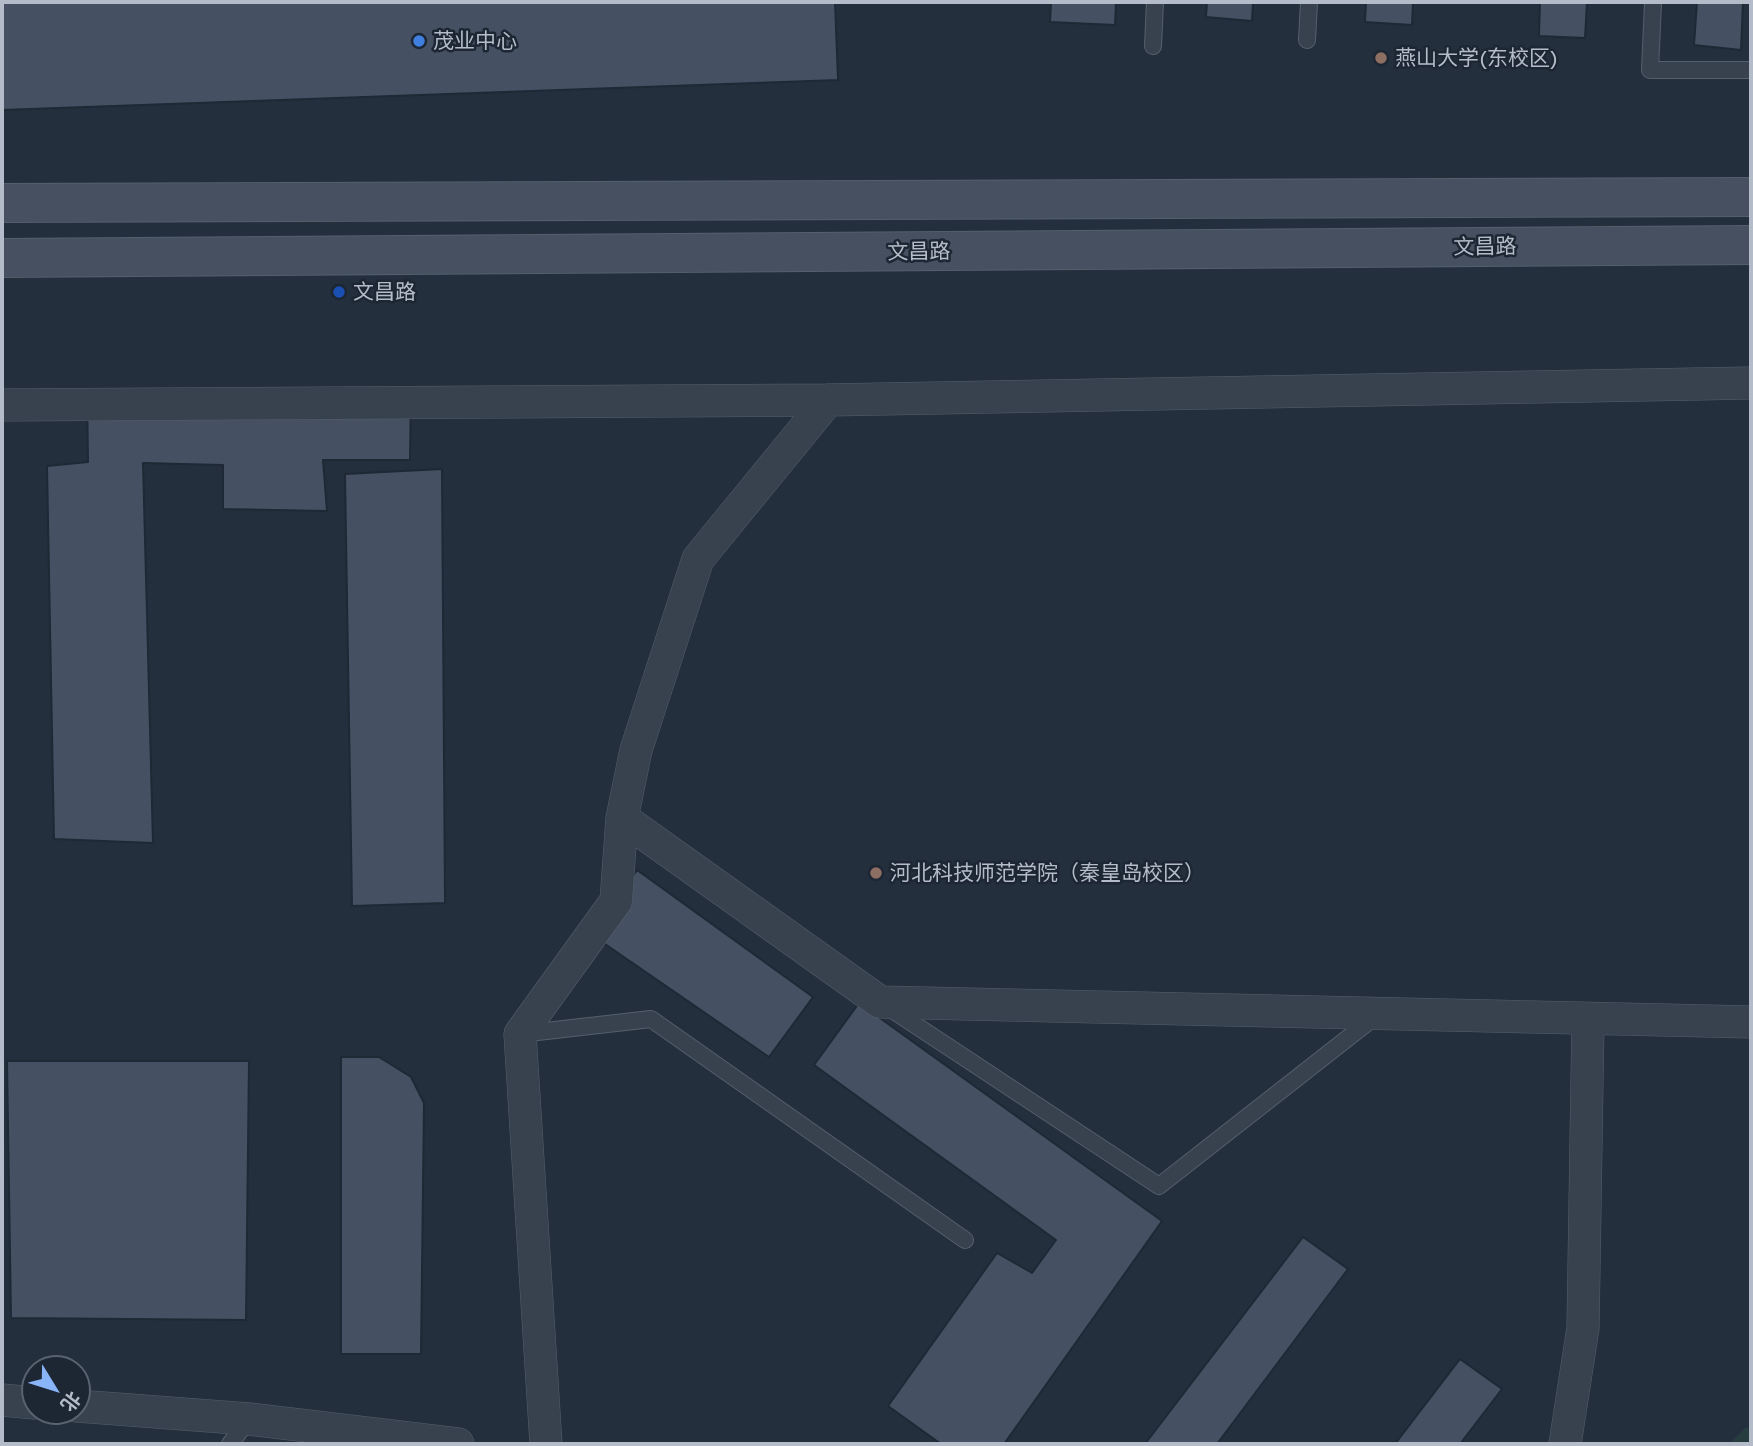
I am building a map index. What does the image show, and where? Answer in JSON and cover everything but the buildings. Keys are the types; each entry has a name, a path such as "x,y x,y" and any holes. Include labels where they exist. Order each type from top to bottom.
{"main road":[{"path":"2,203 1751,197"},
{"name":"文昌路","path":"2,258 1751,245"}],"street":[{"path":"2,405 828,400 1751,383"},
{"path":"546,1444 520,1034 616,901 622,818 636,750 698,559 828,400"},
{"path":"622,818 880,1002 1751,1022"},
{"path":"1565,1444 1568,1441 1583,1328 1588,1019"},
{"path":"2,1400 21,1402"},
{"path":"91,1407 249,1419 458,1444"}],"lane":[{"path":"1153,46 1155,2"},
{"path":"1307,40 1309,2"},
{"path":"1653,2 1650,70 1751,70"},
{"path":"880,1002 1159,1186 1380,1012"},
{"path":"520,1034 651,1019 965,1240"},
{"path":"230,1444 249,1419"}],"green space":[{"path":"1746,1427 1751,1431 1751,1444 1729,1444"}],"place":[{"name":"茂业中心","path":"419,41"},
{"name":"燕山大学(东校区)","path":"1381,58"},
{"name":"文昌路","path":"339,292"},
{"name":"河北科技师范学院（秦皇岛校区）","path":"876,873"}]}
